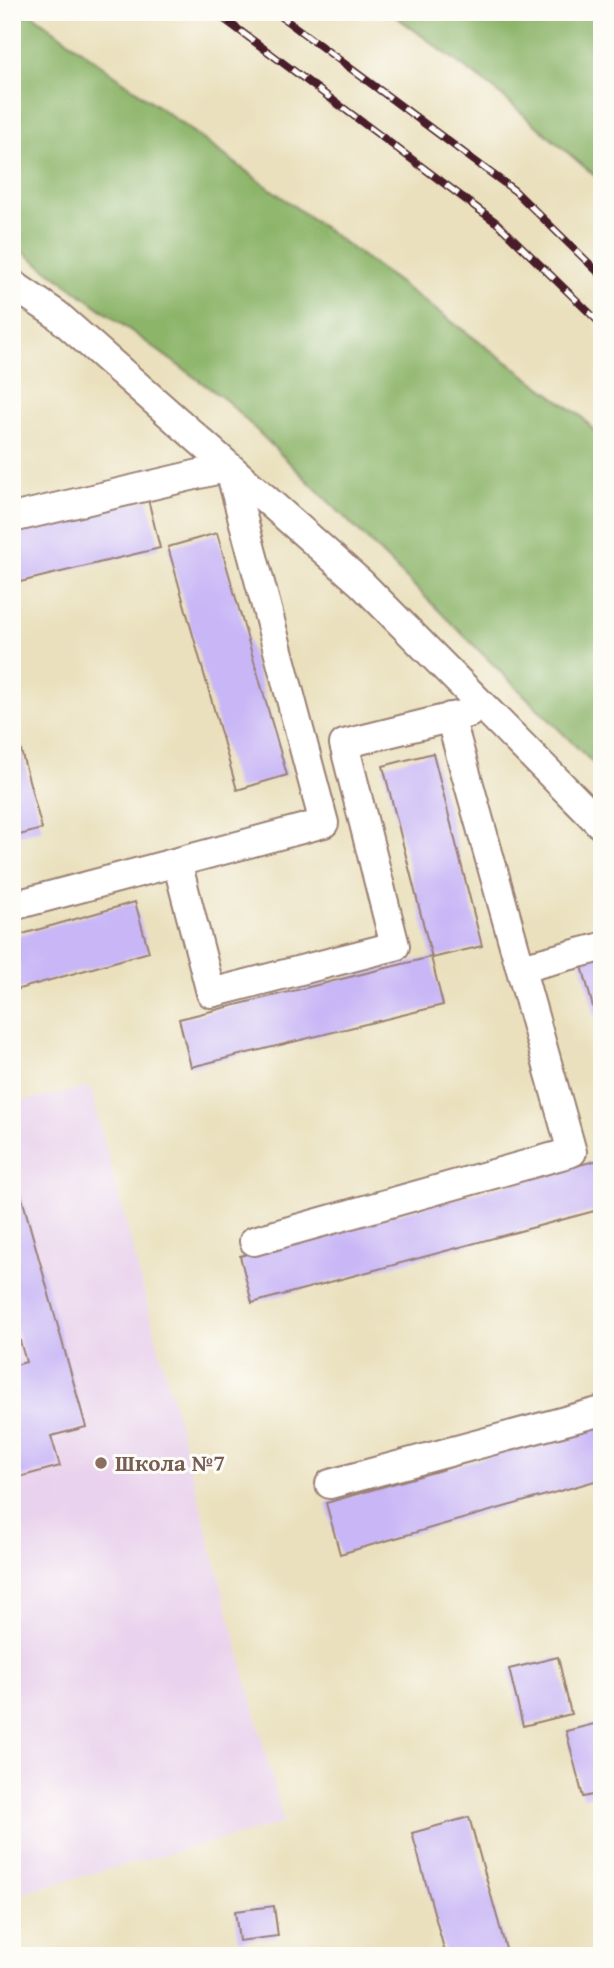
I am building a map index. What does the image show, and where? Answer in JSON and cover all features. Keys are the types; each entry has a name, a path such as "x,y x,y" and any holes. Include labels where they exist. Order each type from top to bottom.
{"street":[{"path":"12,284 56,314 361,583 602,826"},
{"path":"12,519 229,467"},
{"path":"12,906 324,823 229,467"},
{"path":"305,753 486,708"},
{"path":"254,1241 572,1152 450,718"},
{"path":"177,862 211,993 395,946 344,744"},
{"path":"521,968 602,947"},
{"path":"330,1484 602,1411"}],"shaded area":[{"name":"Школа №7","path":"90,1087 284,1823 12,1895 12,1103"}],"green space":[{"path":"12,12 29,12 582,417 602,440 602,772 227,401 12,244"},
{"path":"390,12 602,12 602,182 495,90"}],"building":[{"path":"148,499 160,548 12,584 12,532"},
{"path":"217,533 287,775 237,790 168,547"},
{"path":"12,717 42,829 12,837"},
{"path":"433,753 482,946 432,958 383,766"},
{"path":"135,902 149,952 12,991 12,937"},
{"path":"602,952 602,1038 601,1038 580,958"},
{"path":"431,957 443,1005 191,1067 179,1019"},
{"path":"602,1159 602,1209 252,1303 240,1256"},
{"path":"17,1180 86,1427 51,1436 60,1466 12,1479 12,1366 26,1362 12,1313 12,1182"},
{"path":"602,1424 602,1479 340,1554 326,1503"},
{"path":"558,1657 571,1714 523,1726 509,1669"},
{"path":"602,1722 602,1793 583,1797 566,1731"},
{"path":"469,1817 508,1956 446,1956 412,1833"},
{"path":"274,1906 278,1936 239,1941 235,1911"}],"railway":[{"path":"215,12 497,223 602,325"},
{"path":"275,12 515,191 602,276"}],"place":[{"name":"Школа №7","path":"101,1463"}]}
